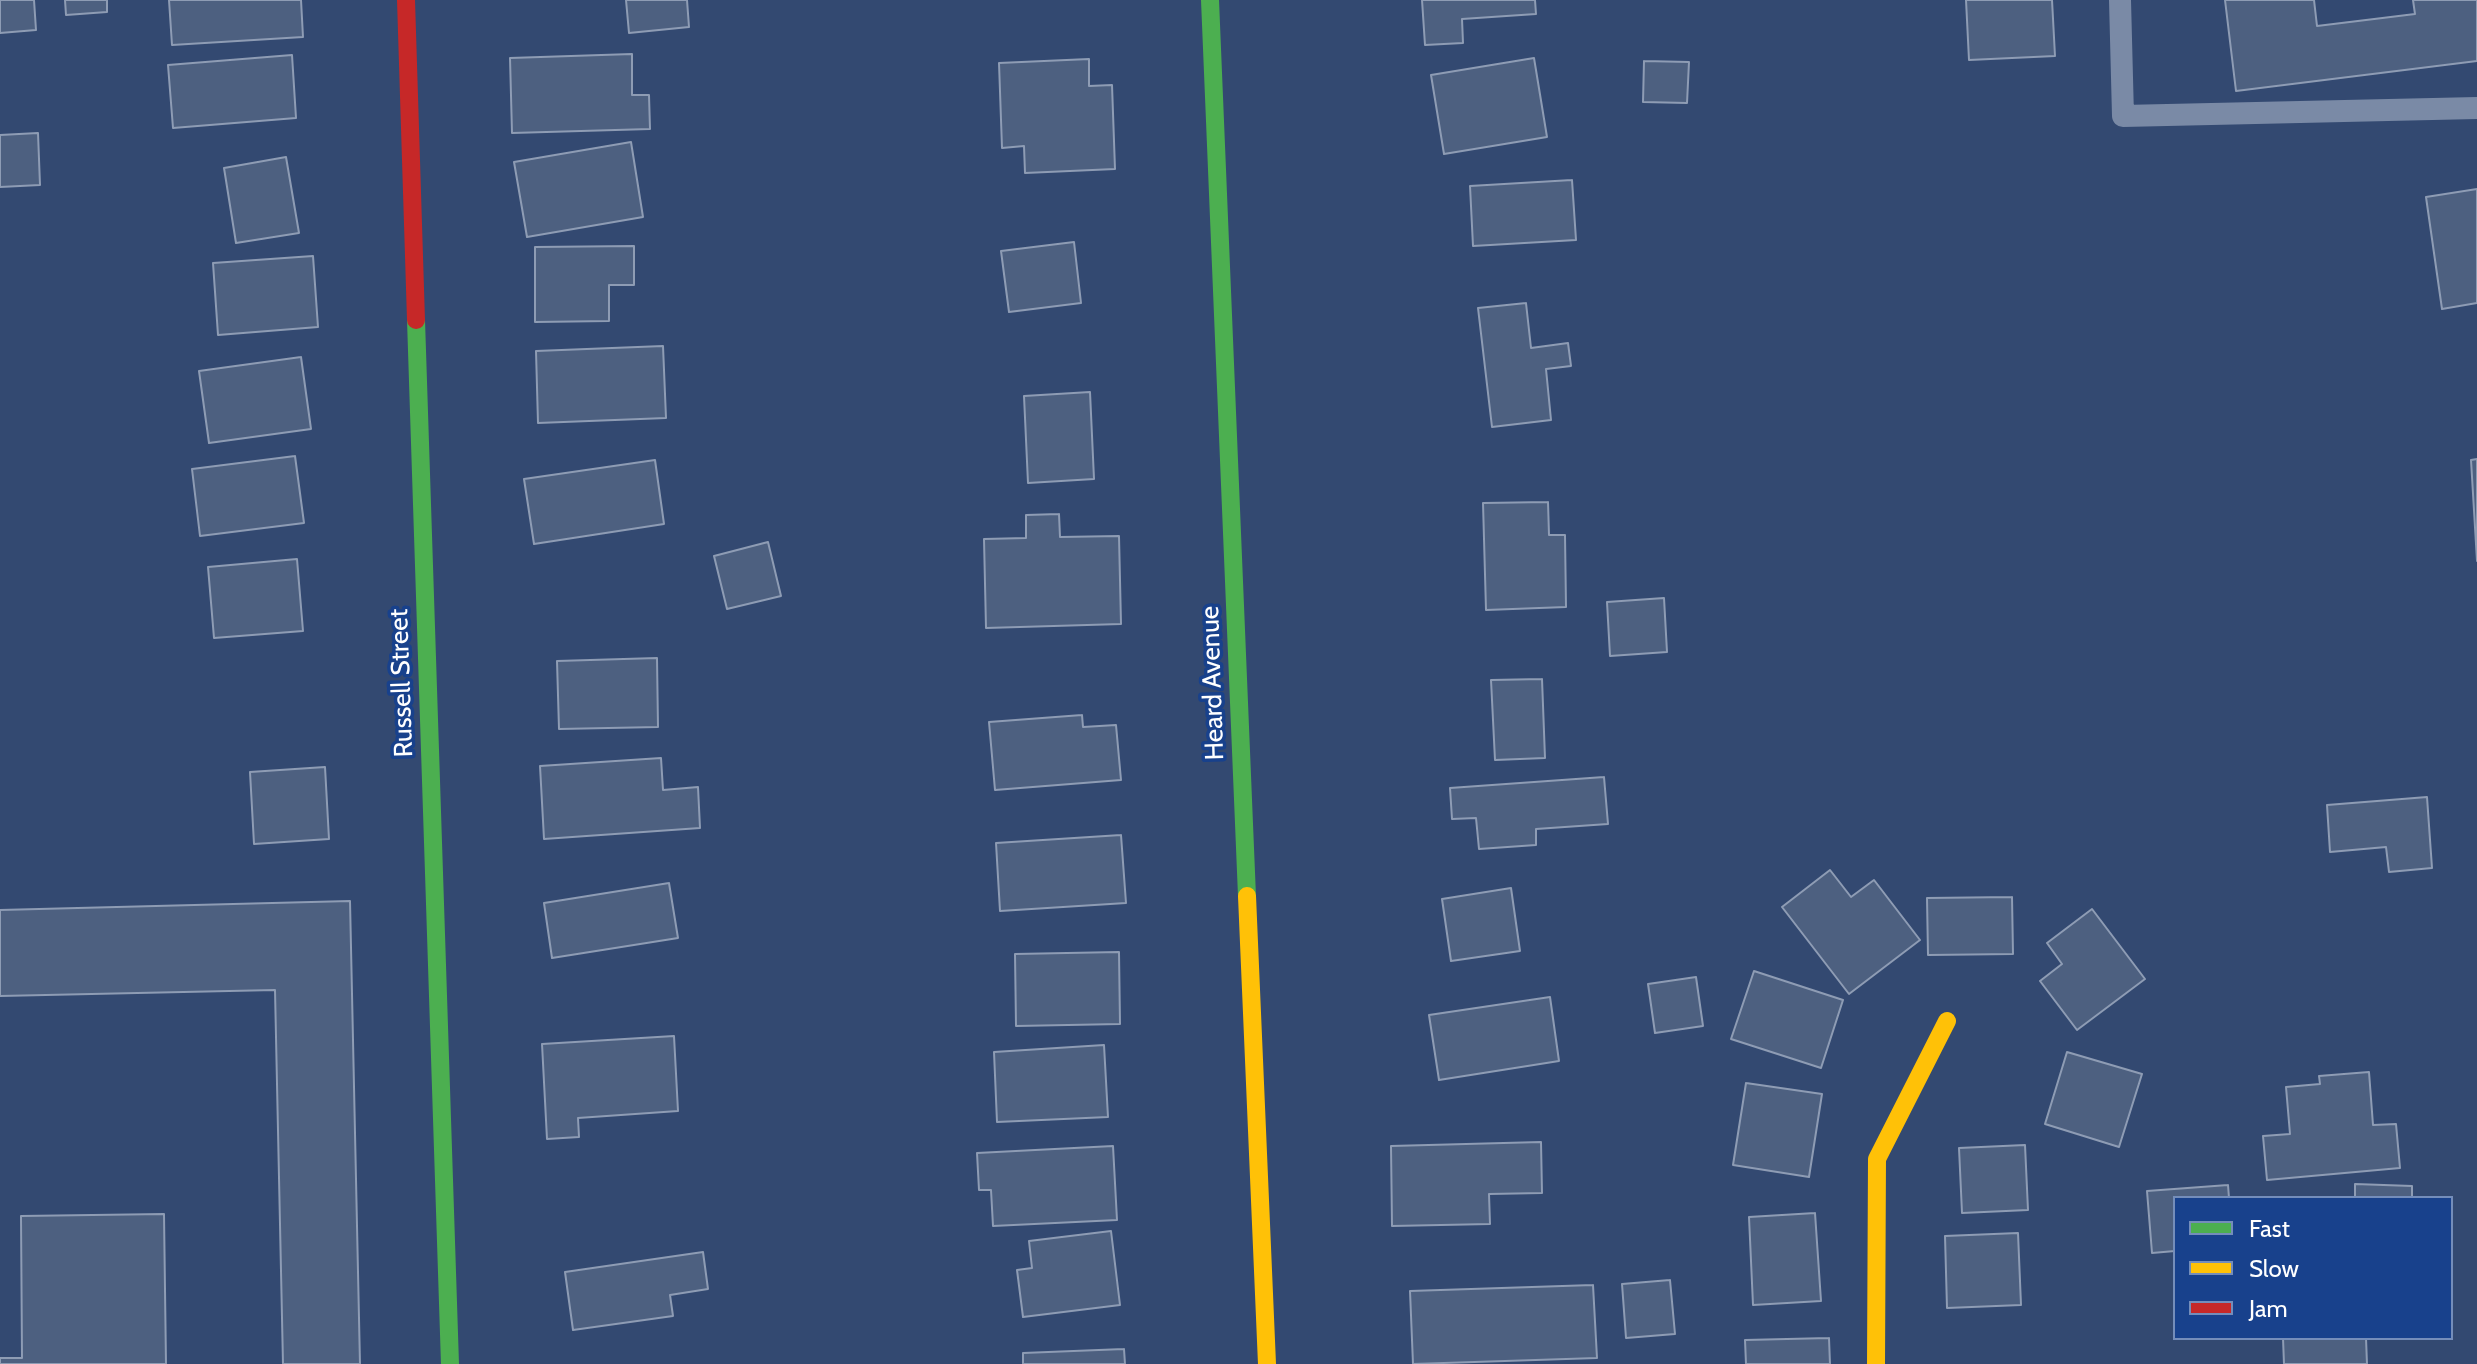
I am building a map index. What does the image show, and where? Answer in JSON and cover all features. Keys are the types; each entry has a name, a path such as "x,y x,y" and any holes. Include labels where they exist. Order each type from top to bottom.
{"street":[{"name":"Russell Street","path":"406,0 450,1364"},
{"name":"Heard Avenue","path":"1210,0 1267,1364"},
{"path":"1876,1364 1874,1264 1877,1159 1947,1021"}],"lane":[{"path":"2120,0 2123,116 2477,108"}],"building":[{"path":"0,0 34,0 36,30 0,33"},
{"path":"65,0 107,0 107,12 66,15"},
{"path":"169,0 301,0 303,37 172,45"},
{"path":"626,0 687,0 689,27 629,33"},
{"path":"1422,0 1535,0 1536,14 1462,19 1463,43 1425,45"},
{"path":"1966,0 2052,0 2055,56 1969,60"},
{"path":"2225,0 2314,0 2317,26 2415,14 2413,0 2477,0 2477,61 2236,91"},
{"path":"632,54 632,95 649,95 650,129 512,133 510,58"},
{"path":"292,55 296,118 173,128 168,65"},
{"path":"1534,58 1547,137 1444,154 1431,75"},
{"path":"1089,59 1089,86 1112,85 1115,169 1025,173 1024,146 1002,148 999,63"},
{"path":"1644,61 1689,62 1687,103 1643,102"},
{"path":"38,133 40,185 0,187 0,135"},
{"path":"631,142 643,217 527,237 514,162"},
{"path":"286,157 299,233 236,243 224,168"},
{"path":"1572,180 1576,240 1473,246 1470,186"},
{"path":"2477,189 2477,303 2442,309 2426,197"},
{"path":"1074,242 1081,303 1009,312 1001,251"},
{"path":"634,246 634,285 609,285 609,321 535,322 535,247"},
{"path":"313,256 318,327 218,335 213,263"},
{"path":"1526,303 1531,348 1568,343 1571,366 1546,369 1551,420 1492,427 1478,308"},
{"path":"663,346 666,418 538,423 536,351"},
{"path":"301,357 311,429 209,443 199,371"},
{"path":"1090,392 1094,479 1028,483 1024,396"},
{"path":"295,456 304,523 200,536 192,469"},
{"path":"2477,459 2477,561 2471,460"},
{"path":"655,460 664,524 534,544 524,479"},
{"path":"1548,502 1549,535 1565,535 1566,607 1486,610 1483,503"},
{"path":"1059,514 1060,537 1119,536 1121,624 986,628 984,539 1026,538 1026,515"},
{"path":"768,542 781,596 727,609 714,556"},
{"path":"297,559 303,631 214,638 208,567"},
{"path":"1664,598 1667,652 1610,656 1607,602"},
{"path":"657,658 658,727 559,729 557,661"},
{"path":"1542,679 1545,758 1495,760 1491,680"},
{"path":"1082,715 1083,727 1116,725 1121,780 995,790 989,722"},
{"path":"661,758 663,790 698,787 700,828 544,839 540,766"},
{"path":"325,767 329,839 254,844 250,772"},
{"path":"1604,777 1608,824 1536,829 1536,845 1479,849 1476,818 1452,819 1450,788"},
{"path":"2427,797 2432,868 2389,872 2386,847 2330,852 2327,805"},
{"path":"1121,835 1126,903 1000,911 996,843"},
{"path":"1830,870 1851,897 1874,880 1920,940 1849,994 1782,907"},
{"path":"669,883 678,938 552,958 544,903"},
{"path":"1511,888 1520,951 1451,961 1442,899"},
{"path":"2012,897 2013,954 1928,955 1927,898"},
{"path":"350,901 360,1364 283,1364 275,990 0,996 0,910"},
{"path":"2092,909 2145,979 2077,1030 2040,981 2062,964 2047,943"},
{"path":"1119,952 1120,1024 1016,1026 1015,954"},
{"path":"1754,971 1843,1000 1821,1068 1731,1039"},
{"path":"1696,977 1703,1026 1655,1033 1648,984"},
{"path":"1550,997 1559,1061 1439,1080 1429,1015"},
{"path":"674,1036 678,1111 578,1118 579,1137 547,1139 542,1044"},
{"path":"1104,1045 1108,1117 997,1122 994,1052"},
{"path":"2067,1052 2142,1074 2119,1147 2045,1124"},
{"path":"2369,1072 2373,1125 2396,1124 2400,1168 2267,1180 2263,1136 2290,1134 2286,1087 2320,1084 2319,1076"},
{"path":"1746,1083 1822,1094 1809,1177 1733,1165"},
{"path":"1541,1142 1542,1193 1489,1194 1490,1224 1392,1226 1391,1146"},
{"path":"2025,1145 2028,1210 1962,1213 1959,1148"},
{"path":"1113,1146 1117,1220 993,1226 991,1190 979,1190 977,1153"},
{"path":"2355,1184 2412,1186 2412,1196 2355,1196"},
{"path":"2228,1185 2229,1196 2173,1196 2173,1251 2152,1253 2147,1191"},
{"path":"1815,1213 1821,1301 1753,1305 1749,1217"},
{"path":"164,1214 166,1364 0,1364 0,1358 22,1358 21,1216"},
{"path":"1111,1231 1120,1305 1023,1317 1017,1270 1032,1268 1029,1241"},
{"path":"2018,1233 2021,1305 1947,1308 1945,1236"},
{"path":"703,1252 708,1289 670,1295 673,1316 573,1330 565,1272"},
{"path":"1670,1280 1675,1334 1626,1338 1622,1284"},
{"path":"1593,1285 1597,1358 1413,1364 1410,1291"},
{"path":"1829,1338 1830,1364 1746,1364 1745,1340"},
{"path":"2283,1340 2366,1340 2367,1364 2284,1364"},
{"path":"1124,1349 1125,1364 1023,1364 1023,1353"}],"traffic: fast":[{"path":"1210,0 1247,896"},
{"path":"416,320 450,1364"}],"traffic: slow":[{"path":"1247,896 1267,1364"},
{"path":"1876,1364 1877,1159 1947,1021"}],"traffic: jam":[{"path":"406,0 416,320"}]}
